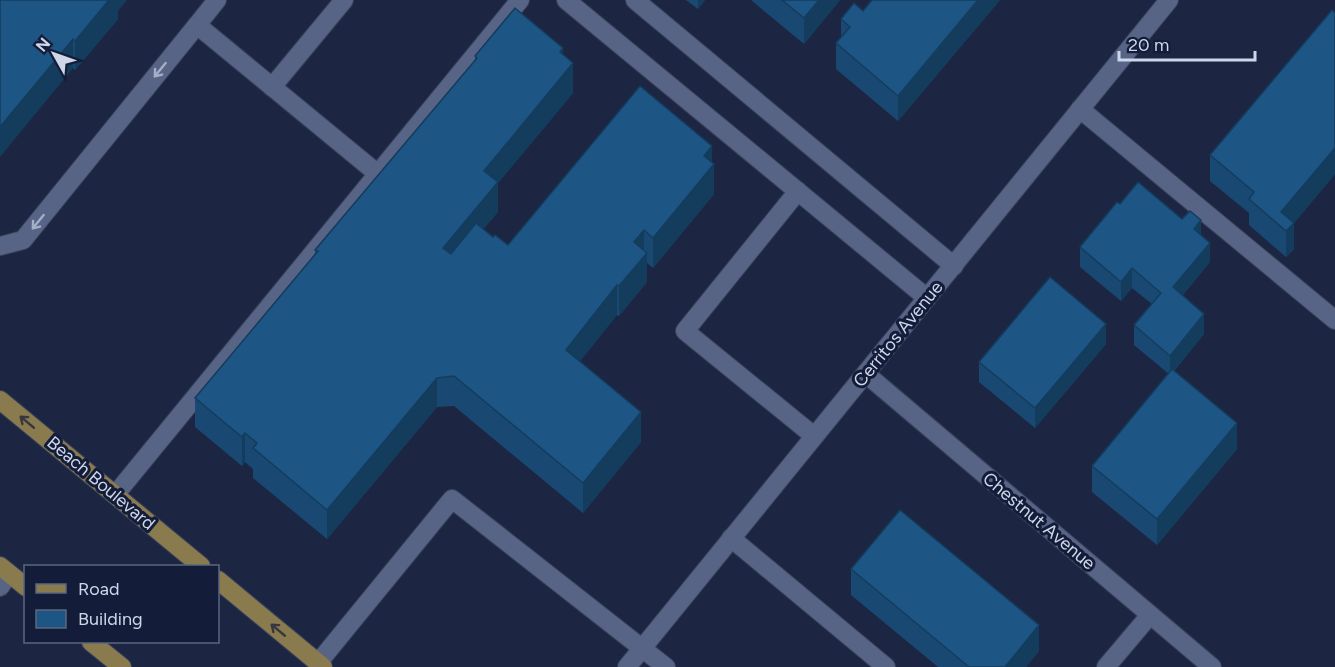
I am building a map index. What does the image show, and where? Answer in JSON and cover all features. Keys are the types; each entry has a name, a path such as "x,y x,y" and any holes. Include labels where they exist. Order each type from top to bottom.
{"main road":[{"name":"Beach Boulevard","path":"0,400 199,565"},
{"path":"3,576 24,586"},
{"path":"219,581 320,665"},
{"path":"92,643 122,667"}],"street":[{"path":"0,246 24,240 217,0"},
{"path":"272,87 344,0"},
{"path":"115,495 520,0"},
{"path":"566,0 927,298"},
{"path":"635,0 954,266"},
{"name":"Cerritos Avenue","path":"627,667 1169,0"},
{"path":"197,25 378,174"},
{"path":"1080,109 1335,320"},
{"path":"798,191 685,331 814,436"},
{"name":"Chestnut Avenue","path":"866,374 1212,667"},
{"path":"320,665 452,499 666,667"},
{"path":"731,538 886,667"},
{"path":"1106,667 1150,615"}],"building":[{"path":"0,0 109,0 75,41 73,39 0,127"},
{"path":"782,0 819,0 804,18"},
{"path":"872,0 978,0 898,96 836,43 850,27 841,19 854,3 863,11"},
{"path":"515,8 563,48 560,52 573,63 484,171 498,182 443,248 451,254 476,223 493,237 495,235 508,245 640,86 712,146 704,156 714,164 653,238 644,230 634,242 647,253 619,286 617,285 566,350 641,412 583,483 454,376 437,378 327,510 253,448 257,443 245,433 242,437 195,398 318,251 315,250 477,58 475,56"},
{"path":"1332,10 1335,13 1335,148 1281,212 1294,223 1286,231 1249,199 1254,192 1210,155"},
{"path":"1138,182 1182,219 1190,211 1201,220 1194,229 1210,243 1173,287 1204,314 1170,356 1134,325 1161,293 1132,268 1121,282 1080,247 1117,202 1120,204"},
{"path":"1050,277 1106,324 1035,408 979,362"},
{"path":"1172,369 1237,423 1157,519 1092,466"},
{"path":"900,510 1039,625 1005,667 969,667 851,569"}]}
